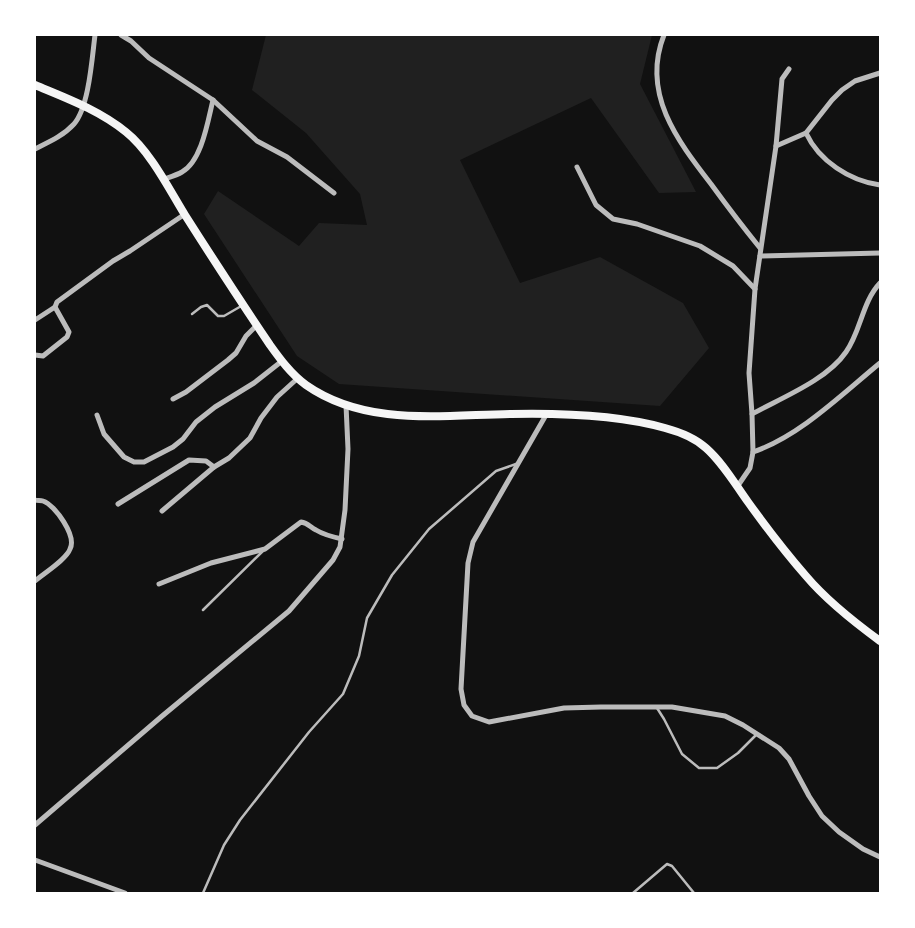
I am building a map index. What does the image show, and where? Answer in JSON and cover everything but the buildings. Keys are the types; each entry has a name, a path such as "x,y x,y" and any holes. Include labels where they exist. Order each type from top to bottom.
{"main road":[{"path":"35,84 84,106 127,133 139,145 164,179 282,361 298,378 316,391 346,405 366,411 400,416 513,414 620,419 664,428 687,436 706,448 723,467 807,578 860,627 880,641"}],"street":[{"path":"35,149 58,137 75,123 84,106 95,35"},
{"path":"121,35 131,41 149,58 213,100 257,141 287,157 334,193"},
{"path":"664,35 659,48 656,78 668,123 684,149 760,248"},
{"path":"737,487 750,468 754,452 749,373 755,289 776,146 782,79 789,69"},
{"path":"776,146 806,133 842,90 855,81 880,73"},
{"path":"164,179 184,172 192,163 204,135 213,100"},
{"path":"806,133 815,148 833,165 846,174 870,184 880,185"},
{"path":"577,167 596,205 613,219 637,224 700,246 733,266 755,289"},
{"path":"35,320 55,307 57,302 113,261 185,214"},
{"path":"760,256 880,253"},
{"path":"752,414 832,368 846,353 867,303 880,283"},
{"path":"35,355 43,356 67,337 69,332 55,307"},
{"path":"173,399 186,392 236,353 246,336 257,325"},
{"path":"97,416 104,434 124,457 134,462 144,462 173,447 183,439 202,417 254,383 282,361"},
{"path":"754,452 790,436 880,363"},
{"path":"162,511 214,467 230,458 250,438 261,418 277,397 298,378"},
{"path":"35,825 289,611 333,560 342,539 348,449 346,405"},
{"path":"546,415 472,542 468,563 461,689 464,705 472,716 489,722 564,708 656,707 672,707 725,716 779,748 789,758 822,816 839,832 880,857"},
{"path":"118,504 188,460 206,462 214,467"},
{"path":"35,500 43,501 53,510 67,527 72,539 70,549 35,581"},
{"path":"158,584 211,563 265,549 301,522 308,523 316,530 327,535 342,539"},
{"path":"35,860 125,893"}],"lane":[{"path":"192,314 207,305 218,316 224,316 245,305"},
{"path":"203,893 224,845 240,820 308,732 343,694 359,656 367,618 392,576 429,529 496,471 518,463"},
{"path":"203,610 265,549"},
{"path":"656,707 682,754 699,768 717,768 738,753 757,734"},
{"path":"633,893 667,864 672,866 694,893"}],"shaded area":[{"path":"266,35 652,35 640,84 696,192 659,193 591,98 460,160 520,283 600,257 683,303 709,348 660,406 339,384 297,356 204,214 218,191 299,246 319,223 367,225 360,194 306,133 252,90"}]}
